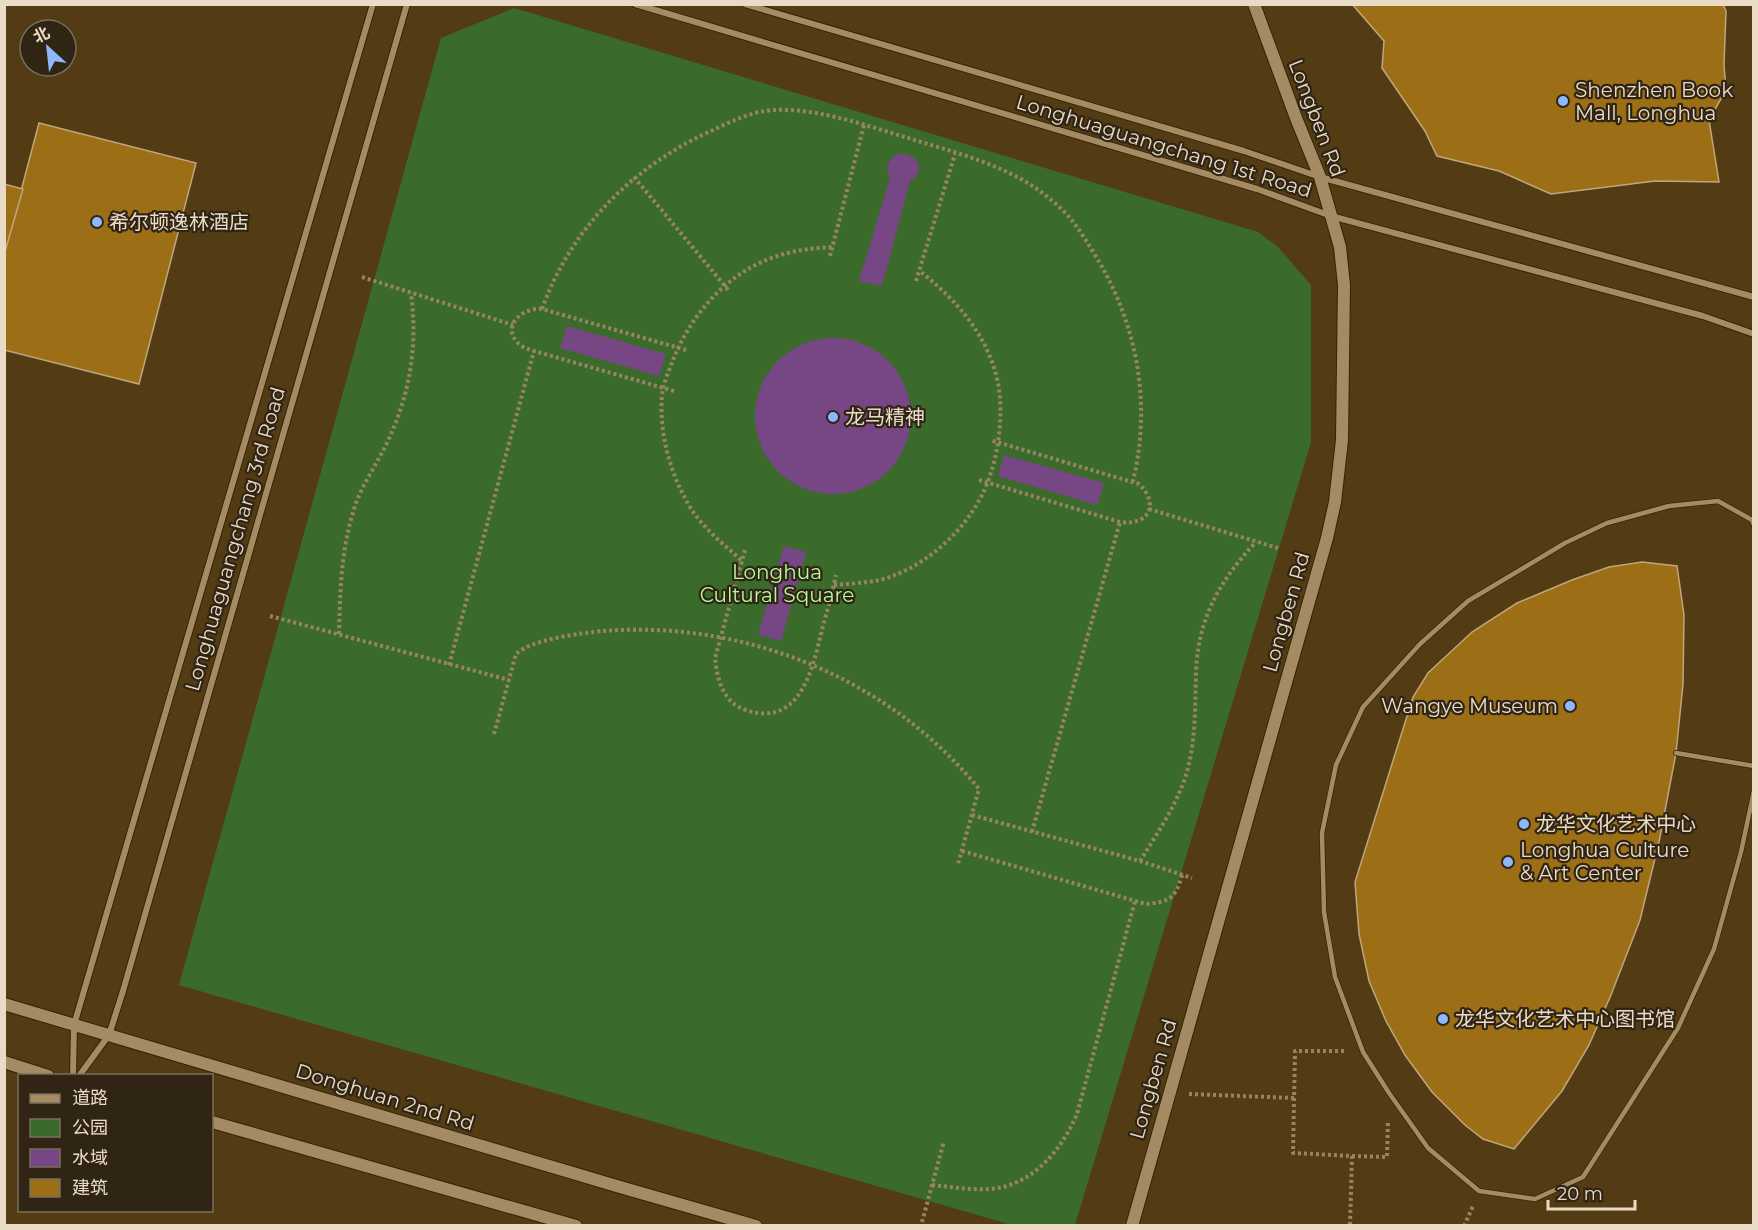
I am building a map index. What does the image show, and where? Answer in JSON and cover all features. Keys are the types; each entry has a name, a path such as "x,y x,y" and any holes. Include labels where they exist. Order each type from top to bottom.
{"street":[{"name":"Longhuaguangchang 3rd Road","path":"73,1074 74,1024 373,4"},
{"name":"Longhuaguangchang 3rd Road","path":"80,1074 109,1035 406,4"},
{"name":"Longhuaguangchang 1st Road","path":"635,4 1257,189 1331,216 1703,316 1754,333"},
{"name":"Longhuaguangchang 1st Road","path":"745,4 1222,144 1320,177 1754,297"},
{"name":"Longben Rd","path":"1132,1226 1327,538 1335,501 1342,440 1344,285 1340,247 1320,177 1254,4"},
{"name":"Donghuan 2nd Rd","path":"4,1004 756,1226"},
{"path":"4,1062 42,1074"},
{"path":"213,1122 576,1226"}],"lane":[{"path":"1754,525 1752,520 1718,501 1669,506 1607,523 1565,543 1468,601 1420,644 1363,707 1336,765 1322,833 1324,912 1335,977 1363,1052 1389,1093 1428,1148 1479,1191 1535,1199 1583,1177 1678,1028 1714,949 1741,852 1754,791"},
{"path":"1676,753 1754,766"}],"path":[{"path":"542,309 559,268 574,244 614,195 634,177 697,137 737,119 773,110 804,111 864,125 1013,175 1044,194 1070,217 1107,274 1135,351 1141,389 1142,429 1134,481"},
{"path":"830,256 864,125"},
{"path":"916,281 955,154"},
{"path":"634,177 729,291"},
{"path":"741,560 703,525 687,502 674,475 663,423 664,387 678,348 695,318 724,285 737,276 786,253 833,248"},
{"path":"834,585 877,580 927,557 949,539 968,518 982,495 995,462 1001,409 992,363 965,313 944,290 920,271"},
{"path":"362,277 513,325"},
{"path":"339,634 340,593 346,535 356,504 399,418 410,381 414,342 411,293"},
{"path":"675,391 534,351 517,342 513,325 522,312 542,309 686,350"},
{"path":"449,665 534,351"},
{"path":"979,480 1120,522 1136,523 1149,509 1148,494 1134,481 990,440"},
{"path":"1149,509 1281,549"},
{"path":"1032,832 1120,522"},
{"path":"1140,861 1175,802 1188,768 1194,733 1199,641 1207,612 1222,583 1256,542"},
{"path":"745,550 719,636 715,658 716,675 722,690 732,702 744,710 762,714 780,710 795,699 807,684 837,576"},
{"path":"270,616 509,680"},
{"path":"495,734 516,654 520,651 568,636 633,630 693,632 754,644 839,677 898,713 945,750 979,789 958,864"},
{"path":"972,815 1140,861 1192,879"},
{"path":"962,851 1146,904 1158,903 1173,897 1182,875"},
{"path":"932,1185 991,1190 1011,1184 1030,1174 1062,1145 1077,1114 1135,901"},
{"path":"1363,1052 1295,1051 1293,1154 1387,1157 1389,1093"},
{"path":"1169,1093 1294,1098"},
{"path":"922,1222 944,1141"},
{"path":"1350,1226 1352,1156"}],"green space":[{"name":"Longhua Cultural Square","path":"514,8 1258,232 1278,247 1311,285 1311,442 1075,1225 1012,1225 179,985 441,38"}],"water":[{"path":"897,154 910,155 919,167 915,177 910,181 882,286 859,281 890,178 888,164"},
{"path":"567,326 666,354 659,376 560,348"},
{"path":"833,338 863,344 888,361 905,386 911,416 905,446 888,471 863,488 833,494 803,488 778,471 761,446 755,416 761,386 778,361 803,344"},
{"path":"1004,455 1104,483 1097,505 998,476"},
{"path":"784,546 806,552 781,641 758,635"}],"building":[{"name":"Shenzhen Book Mall, Longhua","path":"1352,4 1723,4 1726,11 1724,65 1726,90 1709,120 1719,182 1655,181 1551,194 1499,171 1437,156 1425,131 1382,68 1384,41"},
{"name":"希尔顿逸林酒店","path":"39,123 196,163 139,384 4,350 4,255"},
{"path":"4,184 23,189 4,255"},
{"name":"Longhua Culture & Art Center","path":"1642,562 1677,566 1684,615 1683,684 1676,753 1659,842 1640,920 1589,1045 1562,1091 1514,1149 1483,1139 1465,1125 1432,1092 1405,1055 1386,1021 1369,981 1359,934 1355,882 1413,697 1428,673 1472,632 1517,603 1609,567"}],"place":[{"name":"Shenzhen Book Mall, Longhua","path":"1563,101"},
{"name":"希尔顿逸林酒店","path":"97,222"},
{"name":"龙马精神","path":"833,417"},
{"name":"Wangye Museum","path":"1570,706"},
{"name":"龙华文化艺术中心","path":"1524,824"},
{"name":"Longhua Culture & Art Center","path":"1508,862"},
{"name":"龙华文化艺术中心图书馆","path":"1443,1019"}]}
